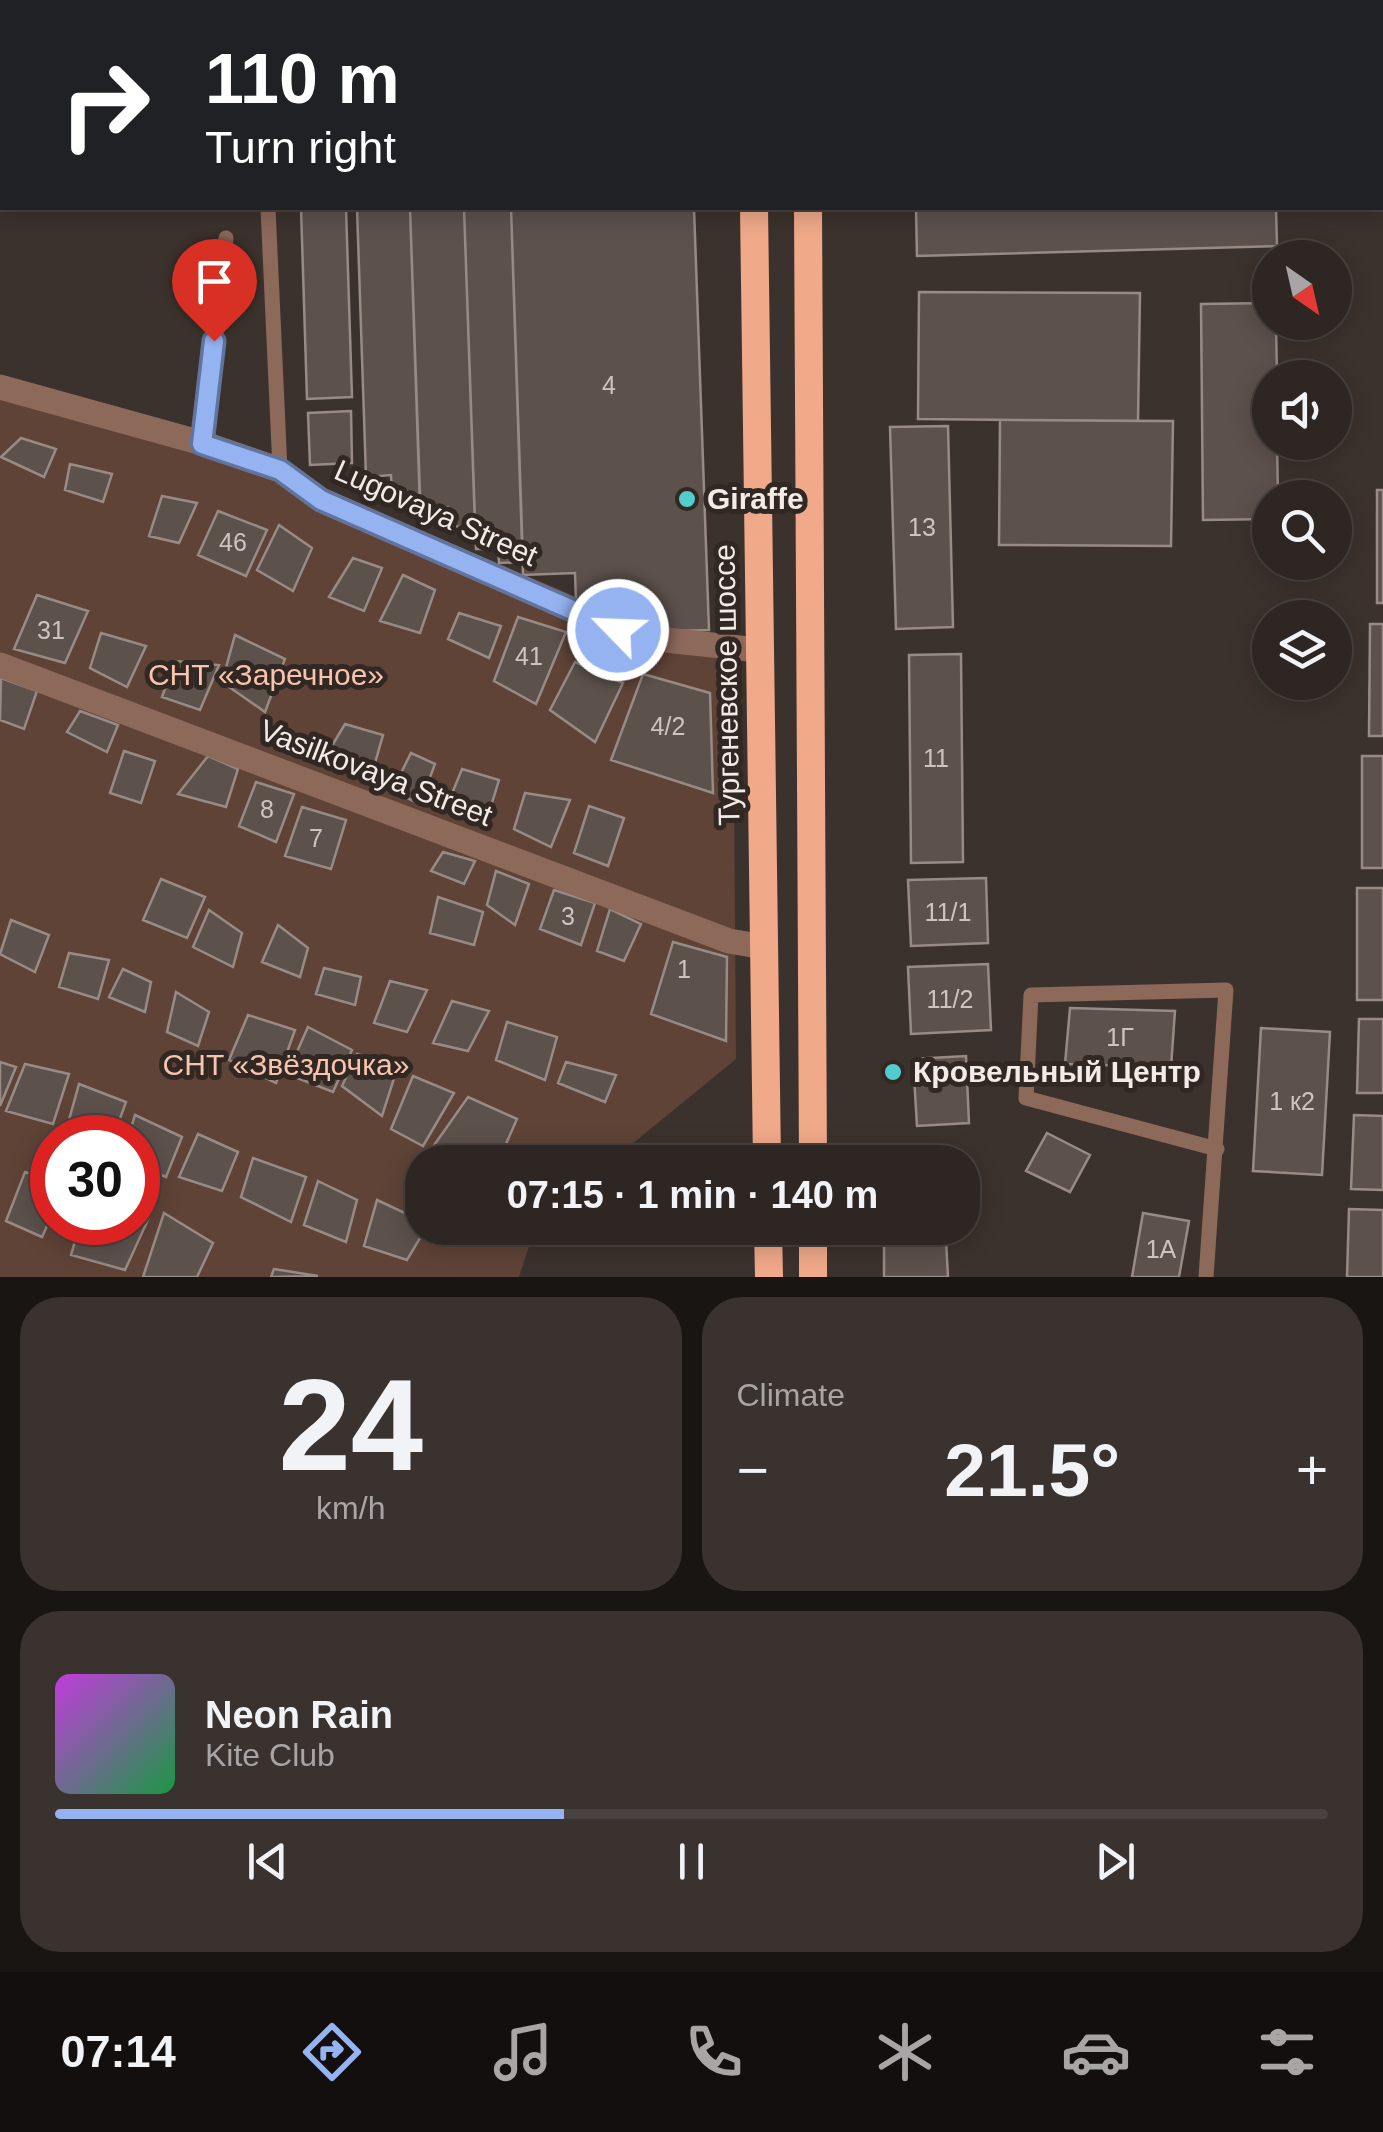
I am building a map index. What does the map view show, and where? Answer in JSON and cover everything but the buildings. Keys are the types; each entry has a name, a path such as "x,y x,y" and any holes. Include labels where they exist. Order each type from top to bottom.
{"highway":[{"name":"Тургеневское шоссе","path":"754,210 767,1145"},
{"path":"808,210 813,1145"},
{"path":"768,1245 769,1277"},
{"path":"814,1245 816,1276"}],"street":[{"name":"Lugovaya Street","path":"0,387 280,470 321,500 618,630 657,640 758,650"},
{"name":"Vasilkovaya Street","path":"0,665 730,940 764,947"}],"lane":[{"path":"268,210 280,470"},
{"path":"202,444 226,238"},
{"path":"1206,1277 1217,1149 1226,990 1031,996 1026,1098 1217,1149"}],"green space":[{"path":"0,380 327,491 733,663 736,1059 631,1145 405,1145 405,1245 529,1245 519,1277 0,1277"}],"place":[{"name":"Giraffe","path":"687,499"},
{"name":"Кровельный Центр","path":"893,1072"}],"route":[{"path":"214,341 202,444 280,470 321,500 618,630"}],"park label":[{"name":"СНТ «Заречное»","path":"266,675"},
{"name":"СНТ «Звёздочка»","path":"286,1065"}]}
